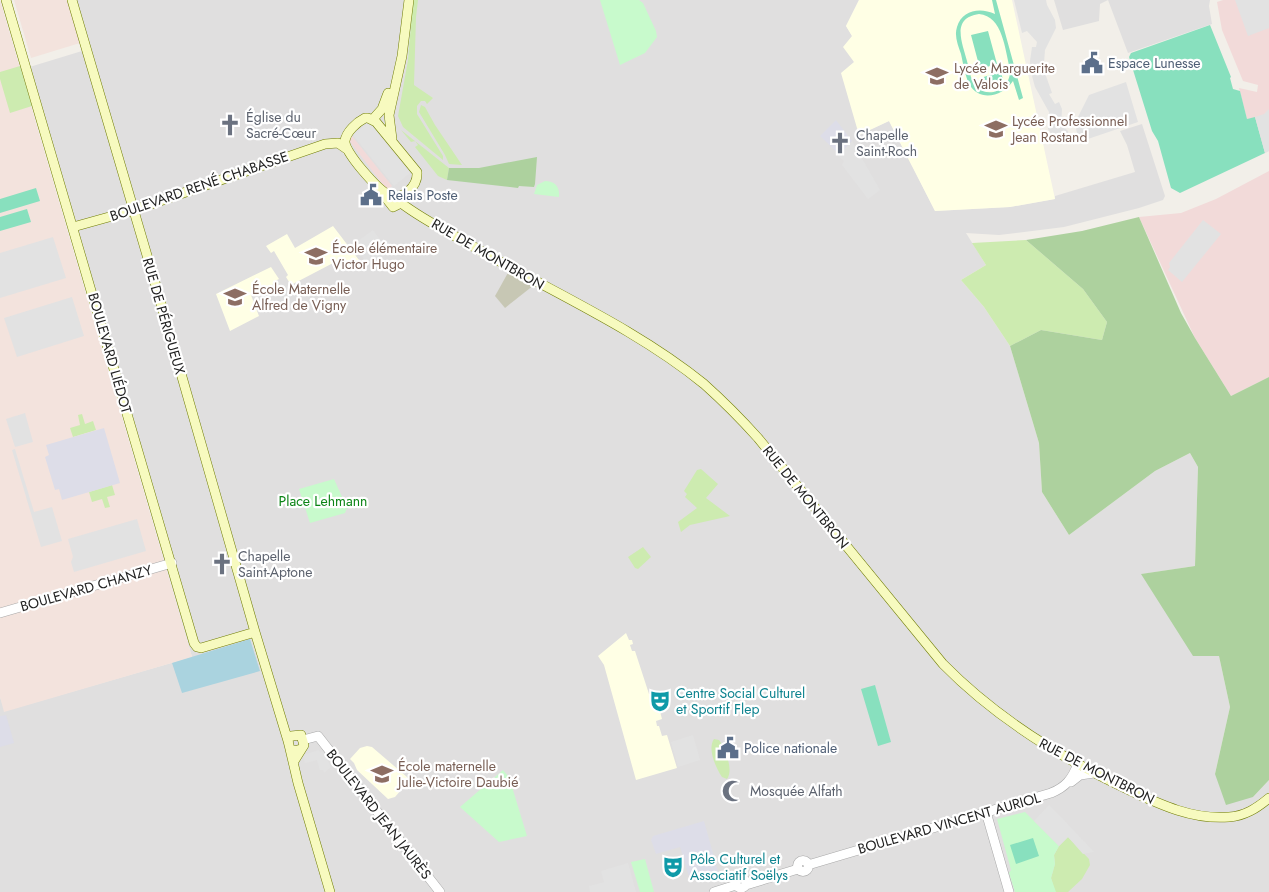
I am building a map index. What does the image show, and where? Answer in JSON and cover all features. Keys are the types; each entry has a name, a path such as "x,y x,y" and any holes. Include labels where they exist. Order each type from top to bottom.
{"main road":[{"name":"BOULEVARD LIÉDOT","path":"6,0 197,647 201,648 255,632"},
{"name":"RUE DE PÉRIGUEUX","path":"72,0 283,728 291,741 298,783 330,892"},
{"path":"373,119 384,104 396,67 408,0"},
{"path":"394,144 389,115 402,56 408,0"},
{"path":"348,150 345,142 347,136 360,121 368,118 373,119 417,172 417,179 413,187 399,201"},
{"name":"BOULEVARD RENÉ CHABASSE","path":"73,227 134,210 325,144 360,121"},
{"path":"325,144 338,143 348,150 377,187 399,201"},
{"path":"377,187 399,201"},
{"name":"RUE DE MONTBRON","path":"399,201 493,258 635,337 678,365 705,386 732,410 758,438 951,672 977,697 1008,722 1032,738 1094,773 1159,804 1189,813 1218,817 1240,815 1255,810 1269,798"},
{"path":"294,762 302,745 301,735 291,741 294,751 302,745"}],"street":[{"name":"BOULEVARD CHANZY","path":"0,613 172,563"},
{"name":"BOULEVARD JEAN JAURÈS","path":"302,745 318,736 440,892"},
{"path":"1065,786 1078,764"},
{"name":"BOULEVARD VINCENT AURIOL","path":"714,892 736,885 742,889 745,883 798,867 804,871 808,865 1051,793 1080,775 1094,773"},
{"path":"986,812 1009,892"}],"shaded area":[{"path":"0,0 192,657 4,712 0,697"},
{"path":"14,0 67,0 80,43 31,58"},
{"path":"67,0 859,0 846,26 852,36 859,135 889,121 935,211 1010,207 1055,199 1055,196 1135,172 1127,145 1120,131 1142,124 1165,196 1163,200 1064,227 999,235 966,233 986,265 961,280 984,307 1010,346 1039,443 1042,492 1069,535 1155,471 1190,453 1198,467 1195,566 1142,574 1219,656 1230,707 1215,774 1253,797 1269,780 1269,892 0,892 0,697 5,711 192,657 23,69 82,51"},
{"path":"859,0 1012,0 1055,199 1010,207 935,211 889,121 859,135 841,73 854,62 843,47 852,36 846,26"},
{"path":"1014,0 1046,0 1055,20 1056,28 1045,50 1044,63 1052,93 1049,94 1055,104 1059,102 1062,109 1061,124 1068,131 1069,135 1077,133 1075,123 1089,95 1126,82 1138,122 1082,141 1062,143 1053,137 1048,129 1049,112 1035,87 1031,72 1032,47 1036,47 1037,42 1027,31 1022,33"},
{"path":"1054,0 1108,0 1100,4 1099,21 1063,30"},
{"path":"1108,0 1210,0 1212,24 1128,53"},
{"path":"1223,0 1269,0 1269,151 1265,153 1255,118 1247,119 1239,88 1257,92 1258,85 1243,81 1222,30 1217,2"},
{"path":"1235,0 1269,0 1269,28 1248,36"},
{"path":"1269,109 1269,151 1265,153 1255,117 1264,114"},
{"path":"836,120 852,141 839,154 820,136"},
{"path":"369,122 410,173 394,186 353,135"},
{"path":"352,136 392,186 387,190 348,139"},
{"path":"852,141 880,190 868,199 842,165 844,161 838,156"},
{"path":"1269,171 1269,377 1231,396 1195,338 1139,217 1181,213 1216,199"},
{"path":"1203,220 1221,234 1182,282 1168,270 1170,267 1169,263"},
{"name":"École élémentaire Victor Hugo","path":"333,226 359,260 340,270 335,262 291,285 286,277 288,275 274,251 271,253 266,246 287,234 295,248"},
{"path":"373,230 389,252 368,265 354,244"},
{"path":"53,237 66,278 0,298 0,253"},
{"name":"École Maternelle Alfred de Vigny","path":"271,267 279,279 275,281 276,283 251,295 259,316 230,331 216,294"},
{"path":"509,271 534,285 505,308 495,296"},
{"path":"72,297 84,336 17,357 4,318"},
{"path":"25,413 33,442 15,447 6,419"},
{"path":"104,428 120,483 62,500 59,489 55,490 45,457 49,455 46,445"},
{"path":"15,449 34,512 52,507 62,541 41,547 12,450"},
{"path":"137,519 146,551 74,572 71,562 73,557 68,539"},
{"path":"626,633 629,640 632,640 633,644 630,645 632,651 635,651 649,694 655,693 662,719 656,721 657,726 659,726 662,736 667,735 677,768 636,780 604,665 598,656"},
{"path":"6,715 14,743 0,747 0,716"},
{"path":"693,735 700,760 678,767 671,742"},
{"name":"École maternelle Julie-Victoire Daubié","path":"372,747 407,777 408,782 395,797 388,799 357,770 350,759 360,748"},
{"path":"319,750 320,753 323,751 331,767 324,773 323,770 320,770 317,760 305,763 303,755"},
{"path":"1049,805 1094,852 1083,854 1068,837 1059,846 1034,821"},
{"path":"704,821 719,875 690,880 680,847 656,854 651,840 653,836"},
{"path":"628,863 636,892 590,892 589,886 604,882 601,871"}],"green space":[{"path":"413,0 418,0 414,85 433,98 427,104 425,101 421,101 417,106 417,114 443,156 443,160 403,127 398,116 408,60"},
{"path":"600,0 639,0 643,3 657,37 645,53 620,65"},
{"path":"992,0 996,0 1023,98 1019,100 1013,81 998,94 979,94 969,84 965,73 956,37 959,21 972,12 983,11 995,14","holes":["979,14 987,16 998,27 1002,35 1010,69 1008,81 999,90 993,92 982,90 972,80 961,39 962,26 965,20 970,16"]},
{"path":"1210,25 1231,77 1233,89 1240,91 1247,119 1255,117 1265,153 1180,193 1171,188 1158,141 1152,131 1129,57 1131,53"},
{"path":"988,31 997,64 980,69 971,35"},
{"path":"20,66 32,106 10,113 0,79 0,72"},
{"path":"1001,72 1004,84 983,89 980,78"},
{"path":"421,105 425,107 462,165 449,164 419,112"},
{"path":"401,130 415,141 411,142"},
{"path":"415,141 449,168 447,180 438,176 415,147 418,145"},
{"path":"537,157 534,187 519,186 518,188 447,180 449,168 479,168"},
{"path":"545,181 556,185 559,190 559,197 534,194 537,185"},
{"path":"36,188 40,201 0,213 0,199"},
{"path":"27,209 31,222 0,231 0,217"},
{"path":"1139,217 1181,313 1231,396 1269,377 1269,780 1253,797 1226,805 1215,774 1230,707 1219,656 1193,656 1141,574 1195,566 1198,467 1190,453 1155,471 1069,535 1042,492 1039,443 1010,346 1041,330 1102,340 1107,322 1083,289 1026,240 1082,231"},
{"path":"1026,240 1083,289 1107,322 1102,340 1041,330 1010,346 984,307 961,280 986,265 972,243"},
{"path":"82,414 85,424 93,421 96,430 73,437 70,428 80,425 78,415"},
{"path":"701,469 718,484 706,498 730,516 690,525 681,532 678,522 697,508 685,497 687,494 684,491 697,470"},
{"name":"Place Lehmann","path":"334,479 347,508 345,513 310,523 299,489"},
{"path":"112,485 115,495 107,497 110,507 105,508 102,499 92,502 89,492"},
{"path":"643,547 651,557 638,569 635,568 628,557"},
{"path":"875,685 891,742 878,746 861,689"},
{"path":"714,739 719,740 728,759 730,770 727,779 722,777 713,758 711,748"},
{"path":"503,770 509,777 527,836 499,842 460,807"},
{"path":"1025,812 1059,846 1054,855 1055,864 1051,878 1056,892 1015,892 997,819"},
{"path":"1068,837 1089,859 1090,865 1082,879 1068,892 1055,892 1051,878 1055,864 1054,855 1059,846"},
{"path":"1033,838 1039,856 1016,864 1010,845"},
{"path":"645,859 654,892 640,892 631,862"}],"water":[{"path":"250,639 260,671 182,693 172,663"}],"place":[{"name":"Espace Lunesse","path":"1092,63"},
{"name":"Lycée Marguerite de Valois","path":"937,76"},
{"name":"Église du Sacré-Cœur","path":"230,125"},
{"name":"Lycée Professionnel Jean Rostand","path":"996,129"},
{"name":"Chapelle Saint-Roch","path":"840,143"},
{"name":"Relais Poste","path":"371,195"},
{"name":"École élémentaire Victor Hugo","path":"316,256"},
{"name":"École Maternelle Alfred de Vigny","path":"235,297"},
{"name":"Chapelle Saint-Aptone","path":"222,564"},
{"name":"Centre Social Culturel et Sportif Flep","path":"660,701"},
{"name":"Police nationale","path":"728,748"},
{"name":"École maternelle Julie-Victoire Daubié","path":"382,774"},
{"name":"Mosquée Alfath","path":"733,791"},
{"name":"Pôle Culturel et Associatif Soëlys","path":"673,867"}]}
